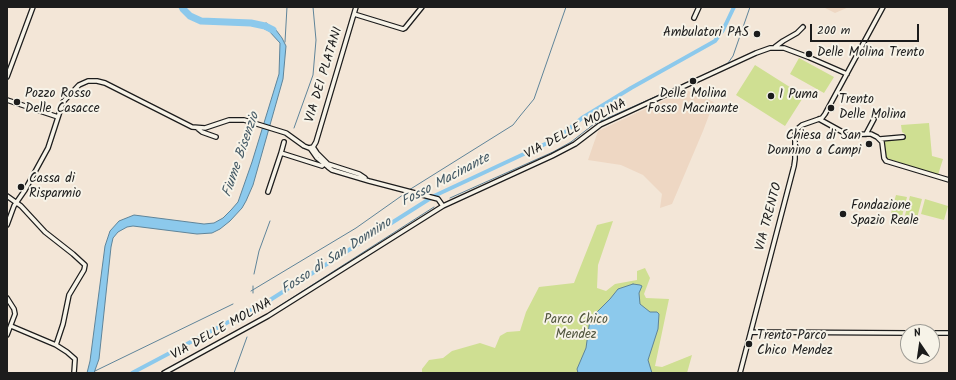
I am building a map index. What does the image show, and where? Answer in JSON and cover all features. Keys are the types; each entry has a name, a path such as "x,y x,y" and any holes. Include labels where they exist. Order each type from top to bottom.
{"street":[{"path":"7,77 33,7"},
{"name":"VIA DEI PLATANI","path":"312,147 316,142 356,7"},
{"path":"354,14 403,29 422,7"},
{"path":"694,18 699,7"},
{"path":"883,7 825,114 819,119 848,135 866,134 873,135 880,139 903,137"},
{"name":"VIA DELLE MOLINA","path":"164,373 268,316 443,206 552,156 575,144 600,125 756,53 775,47 797,34 803,28"},
{"path":"775,47 784,48 808,57 847,74"},
{"path":"7,225 16,203 25,190 48,148 63,102 79,85 88,81 95,80 105,83 147,103 178,121 197,128 202,132 216,138"},
{"path":"7,100 58,117"},
{"name":"VIA TRENTO","path":"740,373 794,166 796,130 802,125 819,119"},
{"path":"866,134 874,119"},
{"path":"197,128 205,128 229,120 244,120 278,130 286,133 304,146 312,147 325,163 359,174 369,181 434,198 440,201 443,206"},
{"path":"880,139 886,161 949,180"},
{"path":"268,192 284,142"},
{"path":"281,153 322,166 325,163"},
{"path":"7,196 31,215 45,232 68,249 85,265 69,295 63,324 56,345"},
{"path":"7,298 13,306 15,312 7,335"},
{"path":"11,326 56,345 75,359 74,373"},
{"path":"751,332 900,333"}],"shaded area":[{"path":"823,7 849,7 835,13"},
{"path":"686,90 714,102 672,204 660,208 662,194 643,175 621,165 588,160 598,131"}],"green space":[{"path":"799,58 834,77 824,93 790,74"},
{"path":"755,65 804,96 785,126 736,95"},
{"path":"929,123 932,156 943,159 938,175 886,158 883,141 905,139 905,134 902,132 901,125"},
{"path":"896,195 907,197 901,220 890,217"},
{"path":"910,196 922,199 916,222 904,219"},
{"path":"925,199 948,206 944,220 921,214"},
{"name":"Parco Chico Mendez","path":"613,221 598,265 597,288 606,291 615,284 637,280 637,271 645,268 650,278 644,294 646,298 669,299 655,366 662,367 692,355 687,373 422,373 422,369 429,360 443,358 452,351 480,343 495,348 500,336 507,332 520,331 526,312 539,287 574,283 597,225"}],"water":[{"path":"266,23 276,30 286,46 283,79 253,185 246,201 242,208 230,221 212,233 197,234 133,226 127,227 118,232 113,238 111,247 99,359 94,373 87,373 90,361 105,246 110,231 119,221 134,215 204,224 214,223 223,218 238,202 279,74 280,43 269,31 263,28"},
{"path":"633,284 642,286 639,293 640,304 650,312 657,312 659,314 658,329 648,360 652,373 578,373 577,369 586,348 590,319 618,289"}],"waterway":[{"name":"Fiume Bisenzio","path":"182,7 190,16 201,21 251,23 265,26 273,30"},
{"path":"285,42 287,7"},
{"path":"294,128 313,75 316,40 313,7"},
{"path":"409,190 513,125 534,99 566,7"},
{"name":"Fosso Macinante","path":"132,373 270,300 434,196 558,138 582,118 631,88 715,41 723,30 734,7"},
{"name":"Fosso di San Donnino","path":"712,71 728,63 733,56 750,7"},
{"name":"Fosso di San Donnino","path":"450,198 553,152 571,142 594,124 693,80"},
{"path":"251,291 356,228 407,192"},
{"name":"Fosso di San Donnino","path":"270,312 434,207"},
{"path":"254,274 259,251 270,221"},
{"path":"253,286 253,293"},
{"path":"95,371 233,304"},
{"path":"234,373 247,337"}],"place":[{"name":"Ambulatori PAS","path":"757,34"},
{"name":"Delle Molina Trento","path":"809,54"},
{"name":"Delle Molina Fosso Macinante","path":"693,81"},
{"name":"I Puma","path":"771,96"},
{"name":"Pozzo Rosso Delle Casacce","path":"17,102"},
{"name":"Trento Delle Molina","path":"831,108"},
{"name":"Chiesa di San Donnino a Campi","path":"869,144"},
{"name":"Cassa di Risparmio","path":"21,187"},
{"name":"Fondazione Spazio Reale","path":"843,214"},
{"name":"Trento Parco Chico Mendez","path":"749,344"}]}
